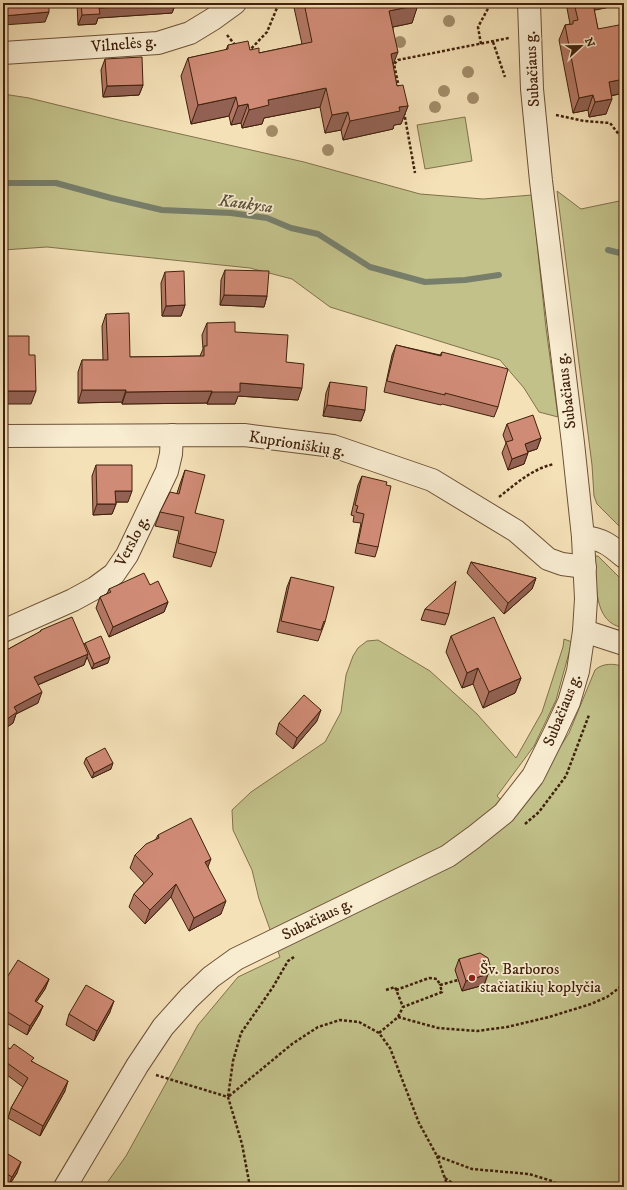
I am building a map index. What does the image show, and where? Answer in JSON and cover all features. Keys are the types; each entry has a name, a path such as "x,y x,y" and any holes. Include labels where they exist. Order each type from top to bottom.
{"street":[{"name":"Vilnelės g.","path":"3,53 158,43 190,33 213,19 234,3"},
{"name":"Subačiaus g.","path":"65,1187 137,1066 163,1027 189,998 211,978 236,959 448,856 474,837 504,813 533,776 568,702 578,671 584,631 586,599 585,567 574,458 541,181 532,89 529,3"},
{"name":"Verslo g.","path":"3,632 73,600 95,588 114,574 128,556 167,471 171,454 172,435"},
{"name":"Kuprioniškių g.","path":"3,436 244,435 333,446 432,480 516,531 548,559 562,564 585,567"},
{"path":"583,537 596,539 607,544 624,557"},
{"path":"584,631 624,644"}],"path":[{"path":"244,56 267,32 279,3"},
{"path":"481,44 478,28 491,3"},
{"path":"213,19 240,50"},
{"path":"400,95 394,64 398,60 530,34"},
{"path":"493,42 505,77"},
{"path":"403,110 415,173"},
{"path":"534,110 584,121 610,123 624,141"},
{"path":"487,513 500,497 523,478 543,467 574,458"},
{"path":"521,827 539,812 566,776 589,714"},
{"path":"250,1187 242,1144 228,1097 233,1061 241,1033 273,987 288,961 300,953"},
{"path":"379,1033 398,1017 403,1007 442,992 438,979 429,978 396,990"},
{"path":"440,985 458,980"},
{"path":"398,1017 438,1028 477,1031 507,1027 549,1017 591,1004 607,997 624,982"},
{"path":"386,990 394,987 403,1007"},
{"path":"228,1097 292,1044 318,1027 340,1020 359,1022 379,1033 390,1048 420,1123 437,1156 448,1187"},
{"path":"137,1066 156,1075 228,1097"},
{"path":"437,1156 472,1169 529,1174 552,1180 561,1187"},
{"path":"445,1178 458,1187"}],"shaded area":[{"path":"3,94 29,98 304,162 420,194 483,199 532,195 546,328 558,417 539,412 524,388 500,360 330,307 292,279 250,268 47,247 3,250"},
{"path":"465,117 472,161 425,169 417,125"},
{"path":"557,191 581,209 624,200 624,531 597,504 594,496 592,465"},
{"path":"596,556 598,556 624,582 624,628 614,625 606,618 601,610 598,600"},
{"path":"564,639 572,642 556,700 534,746 497,796 513,813 533,790 569,733 595,670 601,666 609,664 624,667 624,1187 104,1187 126,1156 198,1025 238,977 280,957 259,899 252,870 233,830 232,810 251,792 325,742 341,712 346,675 353,656 358,648 367,641 378,640 430,671 477,714 516,758 542,712 563,647"}],"building":[{"path":"3,3 34,3 49,5 49,12 3,16"},
{"path":"81,3 176,3 99,8 100,14 82,15"},
{"path":"304,3 418,3 418,5 389,11 398,52 391,54 397,86 403,85 408,106 399,107 400,111 350,121 348,112 332,115 326,88 268,100 269,105 249,110 248,104 238,106 236,97 198,105 188,58 228,49 228,45 248,41 250,50 259,48 259,53 312,42"},
{"path":"574,3 593,3 598,29 624,24 624,79 609,82 612,99 595,102 593,95 579,98 565,25 573,24 573,21 578,20"},
{"path":"142,57 143,85 107,86 105,59"},
{"path":"225,270 269,271 267,296 224,295"},
{"path":"184,271 185,305 166,306 165,272"},
{"path":"129,313 130,357 204,356 204,346 207,346 207,323 235,322 235,332 288,335 286,362 304,364 302,388 240,383 240,392 126,392 126,390 82,390 82,360 108,360 106,314"},
{"path":"3,336 29,336 29,355 35,355 36,391 3,391"},
{"path":"396,345 441,356 442,352 508,369 498,407 445,393 445,395 387,381"},
{"path":"330,382 367,387 365,410 327,405"},
{"path":"533,415 541,438 525,444 528,453 512,459 506,442 513,440 507,424"},
{"path":"96,465 132,465 132,491 115,491 116,504 97,504"},
{"path":"185,470 205,475 195,513 224,520 216,553 178,543 184,517 160,512 170,492 179,494"},
{"path":"362,476 387,482 386,485 391,486 378,547 358,543 364,514 356,512 358,506 355,505"},
{"path":"471,562 536,578 508,603"},
{"path":"144,573 150,585 158,581 168,602 113,627 100,597 111,592 109,589"},
{"path":"291,577 334,587 325,622 324,621 321,630 281,621"},
{"path":"456,581 449,614 425,609"},
{"path":"72,617 88,654 34,677 42,692 14,707 17,712 3,722 3,652 41,630"},
{"path":"494,617 521,678 489,692 478,668 467,673 451,636"},
{"path":"101,636 110,657 94,664 85,643"},
{"path":"304,695 321,710 297,738 279,723"},
{"path":"105,748 113,763 94,773 86,758"},
{"path":"191,818 211,859 205,862 226,901 194,918 176,884 150,910 134,894 153,874 135,855 146,844 159,838 158,835"},
{"path":"480,953 488,958 490,965 488,974 466,981 459,959"},
{"path":"18,960 49,979 35,1001 43,1006 30,1026 3,1009 3,981 4,982"},
{"path":"86,985 114,1001 97,1031 69,1014"},
{"path":"14,1044 34,1058 31,1061 68,1081 43,1126 11,1108 28,1078 3,1060 3,1045 10,1049"},
{"path":"3,1151 21,1162 12,1177 7,1174 3,1180"}],"waterway":[{"name":"Kaukysa","path":"3,183 56,183 162,210 231,213 267,218 291,228 318,234 370,267 425,282 465,280 499,275"},
{"name":"Kaukysa","path":"608,250 620,253 624,257"}],"place":[{"name":"Šv. Barboros stačiatikių koplyčia","path":"472,978"}]}
